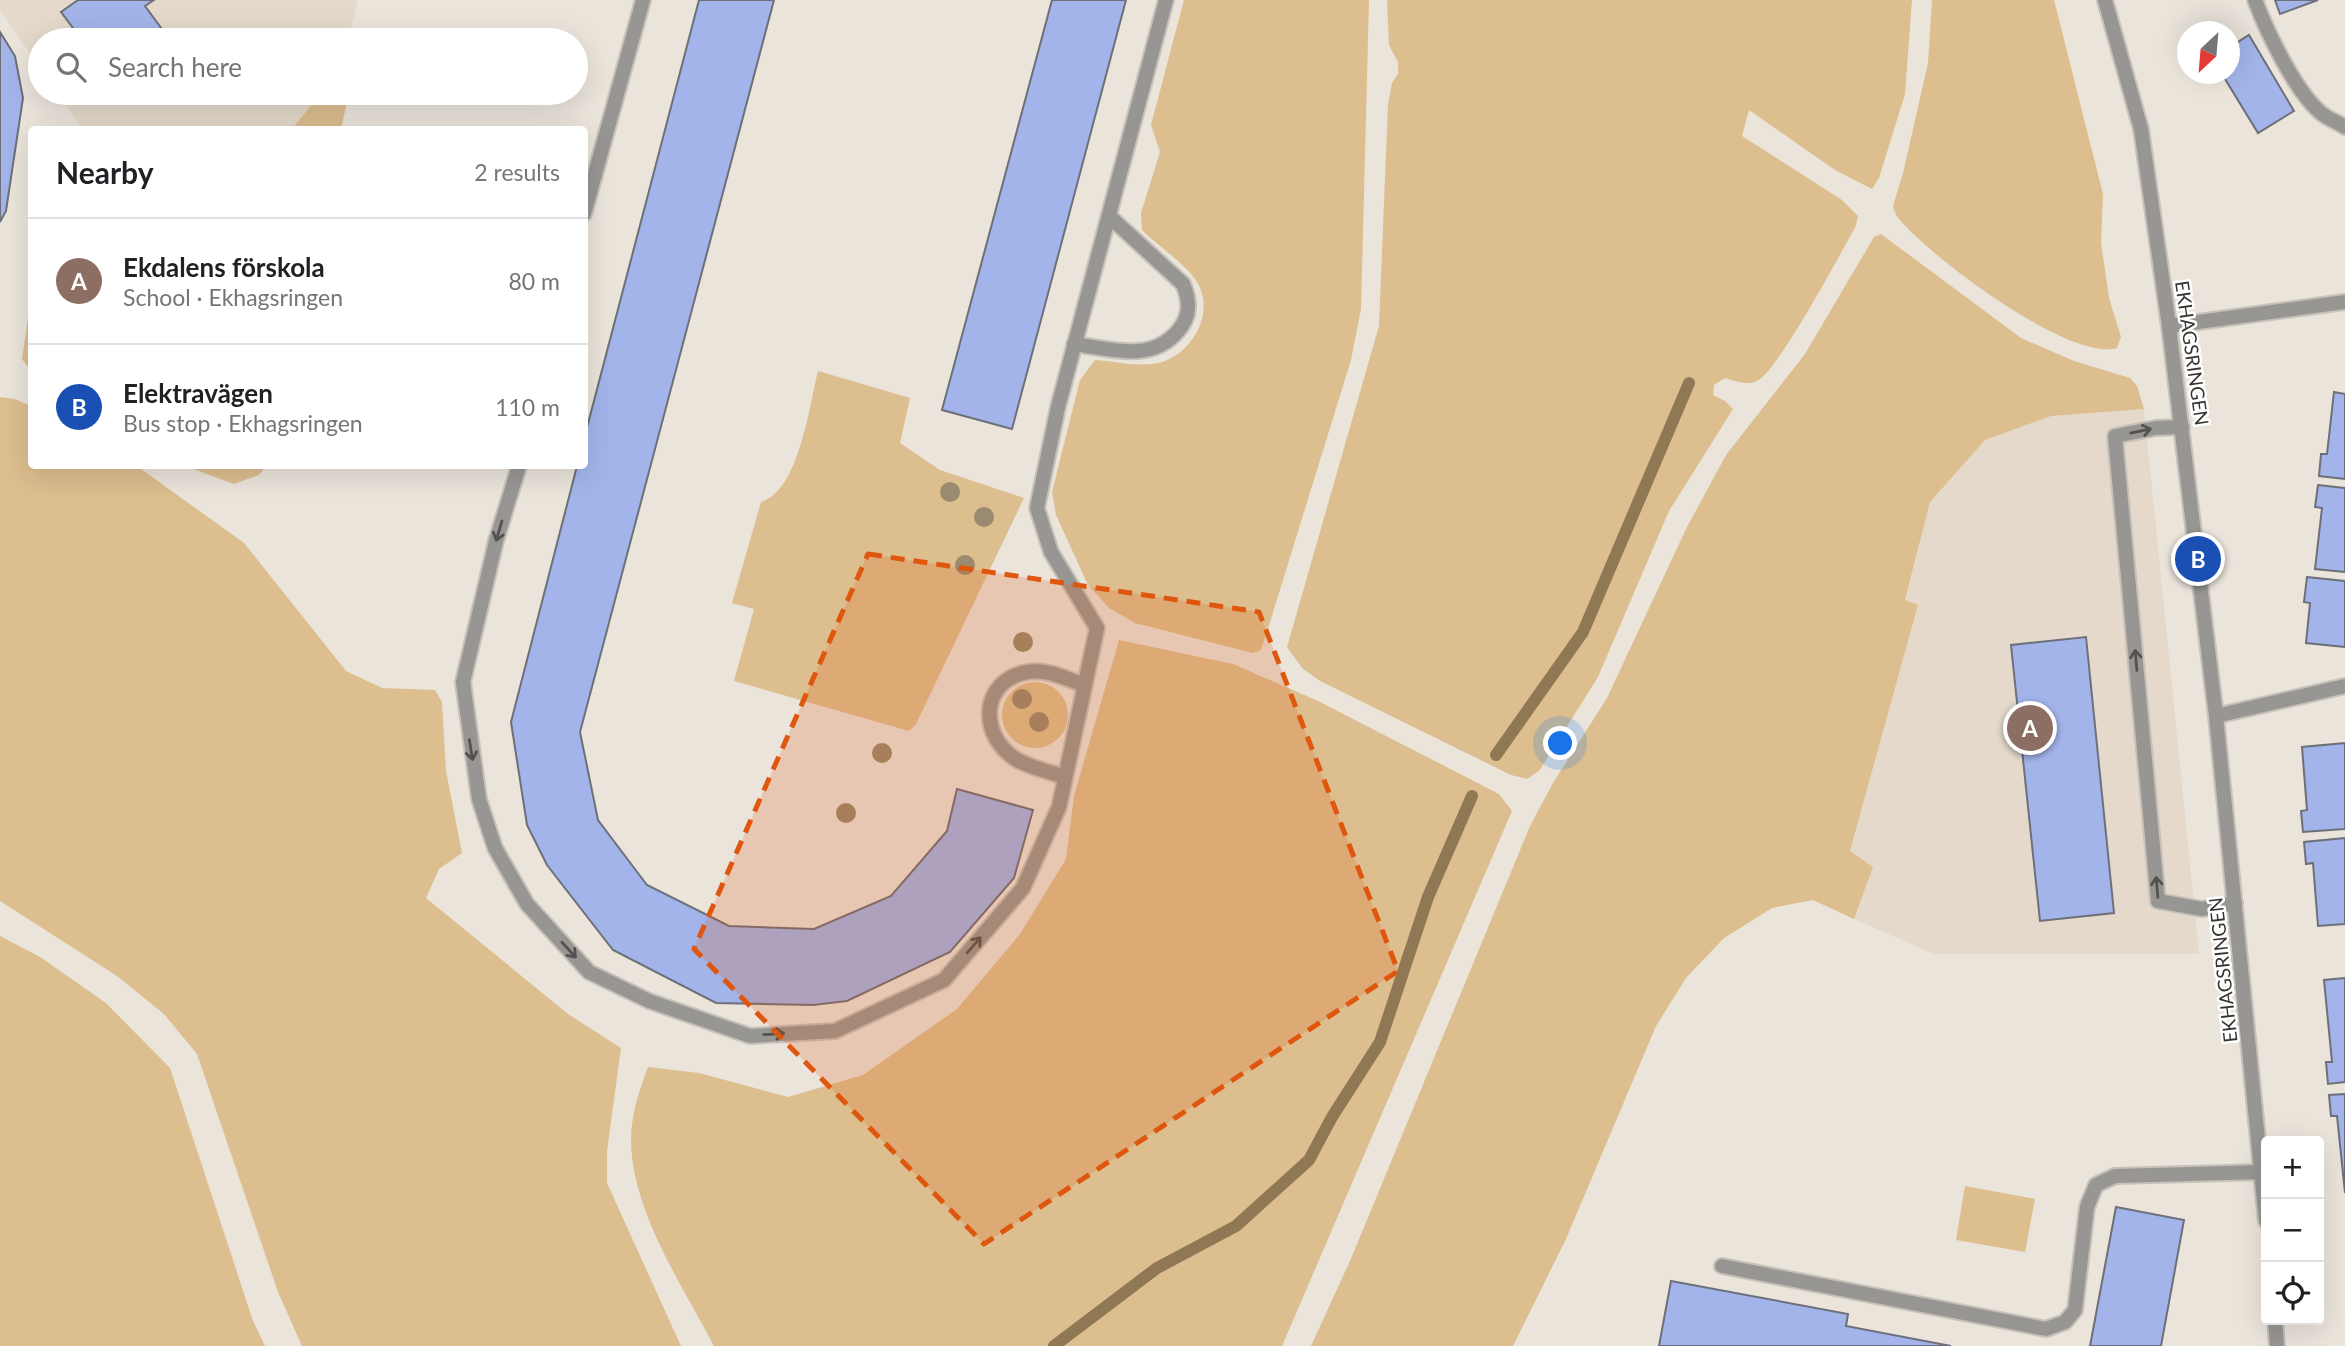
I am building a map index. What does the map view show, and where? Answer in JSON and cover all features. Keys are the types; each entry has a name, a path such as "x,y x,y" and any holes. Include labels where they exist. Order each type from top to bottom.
{"street":[{"path":"588,199 643,0"},
{"path":"518,469 496,541 463,682 479,799 495,848 527,904 589,972 649,1001 750,1036 835,1031 944,980 1023,888 1059,807 1097,628 1051,552 1037,508 1074,344 1167,0"},
{"name":"EKHAGSRINGEN","path":"2105,0 2141,129 2169,326 2216,716 2261,1162"},
{"path":"2255,0 2264,24 2304,93 2321,113 2345,127"},
{"path":"1074,344 1143,353 1157,349 1182,327 1188,313 1189,299 1183,284 1109,216"},
{"path":"2169,326 2345,302"},
{"path":"2182,427 2156,428 2115,436 2158,901 2202,909 2235,903"},
{"path":"1065,777 1019,761 1004,749 990,730 989,708 998,689 1014,676 1029,671 1055,674 1084,685"},
{"path":"2216,716 2345,686"},
{"path":"1722,1266 2046,1329 2065,1322 2075,1310 2087,1207 2096,1185 2115,1176 2261,1172"},
{"path":"2275,1325 2277,1346"}],"highlighted area":[{"path":"868,554 1259,612 1398,971 984,1244 694,949"}],"shaded area":[{"path":"0,0 358,0 351,28 28,28 28,51 0,10"},
{"path":"1184,0 1369,0 1361,309 1351,360 1266,635 1261,650 1253,653 1135,623 1109,608 1088,585 1056,515 1052,492 1080,380 1095,360 1139,364 1165,361 1175,356 1193,339 1202,317 1204,305 1197,282 1179,262 1142,230 1141,213 1160,152 1151,125"},
{"path":"1387,0 1912,0 1905,94 1879,178 1872,189 1835,170 1749,110 1742,136 1842,200 1858,216 1855,228 1793,335 1767,373 1757,381 1749,383 1725,378 1714,385 1713,395 1733,409 1669,511 1598,677 1539,771 1527,779 1511,775 1320,681 1302,668 1287,647 1379,326 1388,104 1392,83 1398,74 1398,62 1389,45"},
{"path":"1932,0 2054,0 2103,194 2101,243 2109,298 2121,337 2117,348 2095,348 2066,339 1999,301 1936,254 1896,215 1893,206 1928,63"},
{"path":"66,105 312,105 295,126 81,126"},
{"path":"311,105 346,105 342,126 294,126"},
{"path":"1881,234 2021,338 2074,361 2130,378 2137,386 2144,409 2051,416 1985,440 1930,502 1905,600 1918,605 1850,851 1873,867 1854,919 1813,900 1772,908 1724,938 1686,978 1656,1026 1566,1239 1513,1346 1311,1346 1350,1261 1530,826 1553,783 1607,698 1687,527 1726,455 1805,354 1874,237"},
{"path":"28,318 28,367 22,359"},
{"path":"818,371 910,398 900,443 940,470 1024,498 916,724 909,731 734,681 754,609 732,603 761,502 774,495 785,482 793,465 806,425"},
{"path":"0,397 28,405 28,469 141,469 244,543 346,671 382,688 435,690 442,702 446,771 462,853 439,869 426,898 568,1014 621,1048 607,1151 607,1183 681,1346 302,1346 278,1292 197,1054 164,1014 117,976 0,901"},
{"path":"2144,409 2199,954 1934,954 1854,919 1872,867 1850,851 1918,606 1905,601 1930,502 1985,440 2051,416"},
{"path":"193,469 264,469 259,475 234,484"},
{"path":"1119,640 1233,664 1318,701 1499,794 1512,811 1282,1346 714,1346 661,1247 640,1194 631,1141 632,1122 648,1067 699,1073 788,1097 863,1075 957,1009 1020,934 1066,859 1074,796"},
{"path":"1035,682 1048,685 1058,692 1065,702 1068,715 1065,728 1058,738 1048,745 1035,748 1022,745 1012,738 1005,728 1002,715 1005,702 1012,692 1022,685"},
{"path":"0,936 40,957 106,1003 170,1068 253,1321 265,1346 0,1346"},
{"path":"1965,1186 2035,1199 2025,1252 1956,1240"}],"building":[{"path":"78,0 154,0 145,6 161,28 73,28 61,12"},
{"path":"699,0 774,0 580,732 598,820 647,885 729,926 814,929 891,896 947,831 957,789 1033,810 1014,878 950,952 847,1001 813,1005 716,1003 613,950 547,865 527,825 511,722 576,469 588,469 588,424"},
{"path":"1052,0 1126,0 1012,429 942,410"},
{"path":"2275,0 2318,0 2280,14"},
{"path":"0,32 15,56 23,98 6,211 0,222"},
{"path":"2249,35 2294,111 2258,133 2228,84 2240,84 2240,41"},
{"path":"2334,392 2345,394 2345,479 2319,476 2321,454 2327,454"},
{"path":"2318,485 2345,488 2345,572 2315,569 2322,508 2315,507"},
{"path":"2307,577 2345,581 2345,647 2306,643 2310,603 2304,602"},
{"path":"2086,637 2114,913 2040,921 2011,645"},
{"path":"2345,743 2345,829 2303,832 2301,811 2307,810 2302,747"},
{"path":"2345,838 2345,924 2318,926 2313,863 2306,864 2304,842"},
{"path":"2345,978 2345,1082 2328,1084 2326,1062 2332,1062 2324,980"},
{"path":"2345,1094 2345,1193 2337,1116 2331,1116 2329,1095"},
{"path":"2116,1207 2184,1220 2161,1346 2090,1346"},
{"path":"1671,1281 1848,1314 1846,1326 1951,1346 1659,1346"}],"waterway":[{"path":"1496,755 1583,632 1689,383"},
{"path":"1054,1346 1157,1268 1236,1226 1309,1160 1332,1117 1380,1042 1428,897 1472,796"}],"place":[{"name":"Elektravägen","path":"2198,559"},
{"name":"Ekdalens förskola","path":"2030,728"}]}
